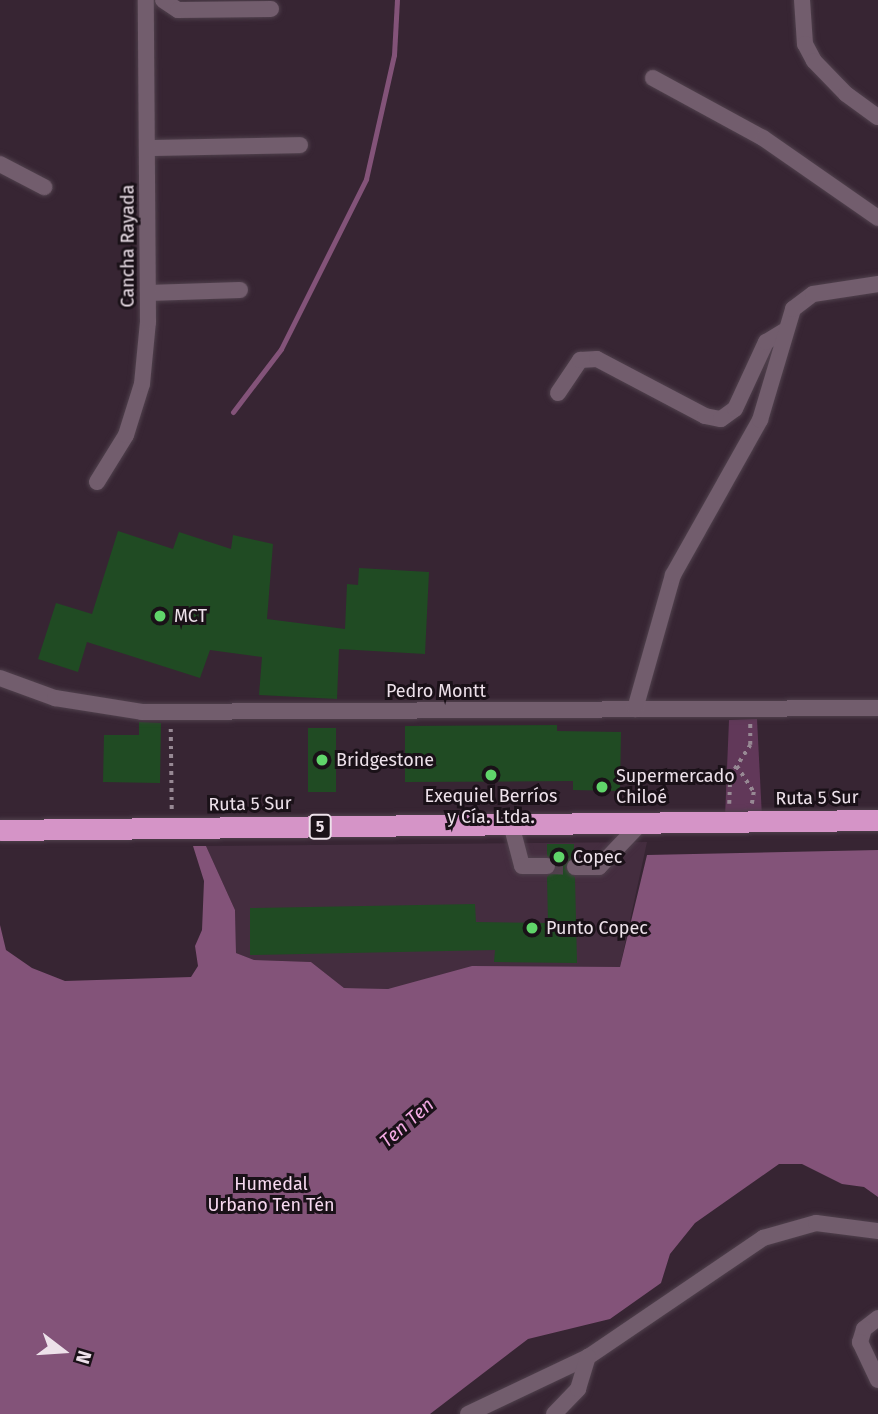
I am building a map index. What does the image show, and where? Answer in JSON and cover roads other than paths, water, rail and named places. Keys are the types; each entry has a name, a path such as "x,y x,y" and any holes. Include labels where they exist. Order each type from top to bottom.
{"highway":[{"name":"Ruta 5 Sur","path":"0,830 878,820"}],"street":[{"name":"Cancha Rayada","path":"97,482 126,435 142,384 148,293 146,0"},
{"path":"163,0 178,10 271,9"},
{"path":"802,0 805,44 814,61 828,79 878,117"},
{"path":"653,78 763,138 878,218"},
{"path":"148,148 300,145"},
{"path":"0,164 44,187"},
{"path":"635,709 673,575 760,420 793,309 813,294 878,284"},
{"path":"148,293 240,290"},
{"path":"558,393 580,360 597,359 710,419 721,419 735,409 766,342 786,330"},
{"name":"Pedro Montt","path":"0,678 84,705 171,712 878,708"},
{"path":"575,867 599,867 641,823"},
{"path":"512,824 522,866 547,866"},
{"path":"468,1414 588,1357 763,1238 816,1223 878,1231"},
{"path":"878,1318 864,1329 860,1342 878,1380"},
{"path":"554,1414 578,1389 588,1357"}],"water":[{"name":"Humedal Urbano Ten Tén","path":"193,846 206,846 235,910 236,953 254,960 311,962 344,988 388,989 472,966 620,967 647,855 878,850 878,1197 864,1187 842,1184 802,1164 779,1164 695,1223 670,1254 661,1283 610,1319 528,1339 430,1414 0,1414 0,925 6,950 32,968 65,981 191,977 198,966 195,946 202,930 204,881"}],"waterway":[{"path":"233,412 281,349 366,179 394,55 397,0"}],"tunnel":[{"path":"547,866 575,867"}],"place":[{"name":"MCT","path":"160,616"},
{"name":"Bridgestone","path":"322,760"},
{"name":"Exequiel Berríos y Cía. Ltda.","path":"491,775"},
{"name":"Supermercado Chiloé","path":"602,787"},
{"name":"Copec","path":"559,857"},
{"name":"Punto Copec","path":"532,928"}],"water label":[{"name":"Ten Ten","path":"407,1123"}]}
